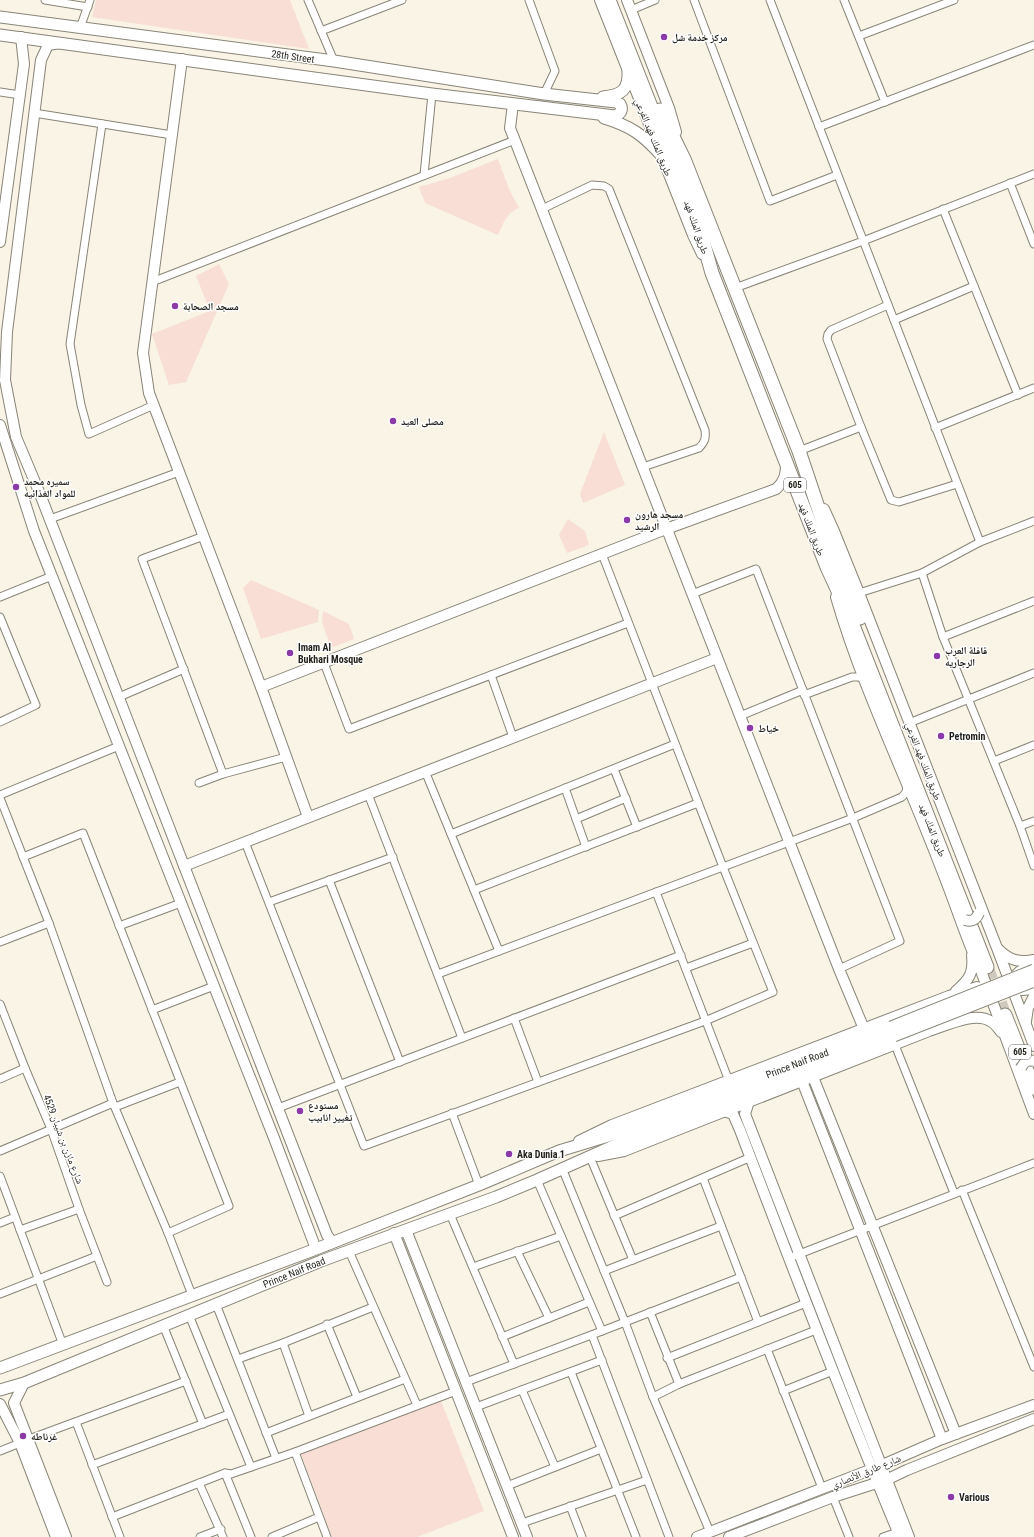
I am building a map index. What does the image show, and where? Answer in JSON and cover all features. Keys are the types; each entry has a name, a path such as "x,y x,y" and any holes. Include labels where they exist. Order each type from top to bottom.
{"highway":[{"name":"طريق الملك فهد","path":"609,0 701,234 712,273 827,567 849,615 992,968"},
{"name":"طريق الملك فهد","path":"618,0 662,112 684,159 799,451 829,540 992,968"},
{"name":"605","path":"1008,1011 1025,1072"},
{"name":"605","path":"1008,1011 1034,1088"}],"main road":[{"name":"28th Street","path":"0,17 334,61 544,94 585,98"},
{"name":"28th Street","path":"0,35 432,94 583,112"},
{"path":"585,98 614,96 619,94 625,88 628,70"},
{"path":"583,112 615,116 622,110 622,106 618,102 585,98"},
{"path":"583,112 608,119 634,130 650,142 661,155"},
{"name":"Prince Naif Road","path":"0,1368 316,1249 479,1185 559,1151 618,1133 893,1036 1034,970"},
{"name":"Prince Naif Road","path":"0,1390 24,1383 314,1264 537,1180 620,1143 1034,981"}],"street":[{"path":"45,0 89,3 80,28"},
{"path":"308,0 334,61"},
{"path":"321,31 402,0"},
{"path":"529,0 556,71 544,94"},
{"name":"طريق الملك فهد الفرعي","path":"600,0 693,235 712,273"},
{"name":"طريق الملك فهد الفرعي","path":"627,0 669,108 684,159"},
{"path":"631,10 655,0"},
{"path":"694,0 770,202 837,175"},
{"path":"770,0 980,542"},
{"path":"844,0 885,102"},
{"path":"859,36 954,0"},
{"path":"0,242 3,196 24,64 22,37"},
{"path":"60,43 48,45 41,60 7,332 5,380 16,437 50,520 327,1235 332,1242"},
{"path":"819,127 1034,44"},
{"path":"182,59 143,353 149,392 261,687 308,817"},
{"path":"24,64 32,64 39,72"},
{"path":"0,92 20,94"},
{"path":"424,176 432,94"},
{"path":"513,104 510,128 666,529 864,1029"},
{"path":"34,113 172,135"},
{"path":"102,124 70,344 81,406 89,434 154,405"},
{"path":"152,282 515,140"},
{"path":"735,288 863,241 1034,174"},
{"path":"1010,183 1034,244"},
{"path":"542,209 592,185 604,186 608,189 705,430 706,438 704,444 699,448 643,467"},
{"path":"943,209 1018,395"},
{"path":"894,320 974,286"},
{"path":"888,305 831,330 828,334 828,340 861,427 891,500 899,502 957,484"},
{"path":"935,428 1034,388"},
{"path":"0,425 22,496 52,576 316,1249"},
{"path":"799,451 861,427"},
{"path":"261,687 666,529 776,489 781,485 784,479 786,462"},
{"path":"50,520 179,472"},
{"name":"طريق الملك فهد الفرعي","path":"809,478 834,531 859,593 979,908 997,948 992,968 1000,989"},
{"path":"859,593 922,573 980,542 1034,521"},
{"path":"204,536 142,559 223,774"},
{"path":"245,842 364,1146 705,1020 773,992 651,684 602,554"},
{"name":"طريق الملك فهد الفرعي","path":"827,567 842,619 907,785 942,868 972,950 978,960 992,968"},
{"path":"692,594 756,569 900,941 839,969"},
{"path":"922,573 943,637 1020,826 1034,866"},
{"path":"0,597 52,576"},
{"path":"943,637 1034,601"},
{"path":"0,617 36,705 0,722"},
{"path":"324,663 349,729 628,623"},
{"path":"184,866 717,658"},
{"path":"118,697 184,669"},
{"path":"909,723 1034,673"},
{"path":"491,675 513,737"},
{"path":"740,716 852,677 859,677 866,681"},
{"path":"451,834 675,744"},
{"path":"994,761 1034,745"},
{"path":"0,795 119,746"},
{"path":"199,783 223,774 286,757"},
{"path":"614,769 637,827"},
{"path":"425,771 499,951"},
{"path":"438,974 853,818 902,797 906,792 907,785"},
{"path":"565,788 586,847"},
{"path":"368,794 462,1038"},
{"path":"0,798 49,923 114,1105 168,1233 192,1295"},
{"path":"576,819 626,798"},
{"path":"474,890 698,803"},
{"path":"1020,826 1034,821"},
{"path":"23,857 83,832 229,1206 168,1233"},
{"path":"268,902 393,857"},
{"path":"329,880 400,1062"},
{"path":"656,892 729,1081"},
{"path":"119,926 181,903"},
{"path":"961,917 972,921 975,919 979,908"},
{"path":"0,942 49,923"},
{"path":"686,968 753,943"},
{"path":"997,948 1008,958 1014,960 1034,961"},
{"path":"949,996 966,983 971,974 973,962 972,950"},
{"path":"278,1108 681,955"},
{"path":"955,1022 983,1007 1000,989 1034,961"},
{"path":"992,968 1003,977 996,1006 1008,1011 1027,1029"},
{"path":"152,1010 214,986"},
{"path":"949,996 977,987 1022,990 1034,989"},
{"path":"1000,989 1012,998 1004,1035"},
{"name":"Prince Naif Road","path":"559,1151 612,1125 949,996"},
{"path":"1034,996 1028,1008 1026,1021 1027,1029 1034,1046"},
{"name":"شارع مازن بن شيبان 4529","path":"0,1004 25,1068 52,1129 79,1209 107,1282"},
{"path":"911,1011 921,1013 924,1016 926,1026 921,1034"},
{"path":"955,1022 973,1017 985,1018 996,1026 1004,1035 1025,1072"},
{"path":"514,1018 538,1082"},
{"name":"Prince Naif Road","path":"590,1157 624,1151 749,1101 814,1077 893,1036 921,1034 955,1022"},
{"path":"893,1036 954,1193"},
{"path":"1034,1061 1028,1060 1025,1062 1025,1072 1034,1114"},
{"path":"0,1078 25,1068"},
{"path":"814,1077 956,1434"},
{"path":"802,1081 942,1439"},
{"path":"0,1151 114,1105 180,1082"},
{"path":"749,1101 745,1114 800,1254 876,1467"},
{"path":"813,1111 825,1105"},
{"path":"724,1111 733,1114 833,1371 882,1481 909,1537"},
{"path":"452,1113 479,1185"},
{"path":"590,1157 634,1260"},
{"path":"614,1216 751,1157"},
{"path":"789,1258 1034,1163"},
{"path":"562,1168 625,1322 653,1397 710,1532"},
{"path":"0,1176 63,1345"},
{"path":"703,1178 758,1322"},
{"path":"537,1180 602,1331"},
{"path":"962,1190 1034,1367"},
{"path":"20,1230 79,1209"},
{"path":"450,1214 514,1364"},
{"path":"0,1223 15,1217"},
{"path":"306,1223 314,1224 321,1218"},
{"path":"604,1271 721,1226"},
{"path":"406,1230 527,1537"},
{"path":"394,1233 512,1535 501,1537"},
{"path":"473,1267 561,1236"},
{"path":"349,1251 417,1405"},
{"path":"517,1252 549,1318"},
{"path":"0,1294 97,1256"},
{"path":"411,1276 422,1270"},
{"path":"466,1382 741,1277"},
{"path":"502,1337 590,1302"},
{"path":"667,1358 806,1303"},
{"path":"216,1304 276,1458"},
{"path":"238,1359 283,1343 327,1324 373,1307"},
{"path":"650,1312 667,1358 679,1384"},
{"path":"190,1314 251,1467"},
{"path":"327,1324 357,1398"},
{"path":"163,1325 203,1424"},
{"path":"653,1397 679,1384 816,1330"},
{"path":"592,1335 669,1537"},
{"path":"283,1343 309,1416"},
{"path":"767,1349 822,1488"},
{"path":"476,1407 602,1360"},
{"path":"783,1390 833,1371"},
{"path":"571,1372 636,1537"},
{"path":"266,1433 405,1379"},
{"path":"0,1451 186,1381"},
{"path":"24,1383 14,1403 24,1441 56,1537"},
{"path":"112,1517 225,1473 231,1474 295,1452 456,1390"},
{"path":"522,1390 555,1467"},
{"path":"0,1404 24,1441 66,1537"},
{"name":"شارع طارق الأنصاري","path":"697,1537 876,1467 942,1439 1034,1405"},
{"path":"92,1465 229,1414"},
{"name":"شارع طارق الأنصاري","path":"729,1537 833,1497 882,1481 1034,1419"},
{"path":"76,1422 120,1537"},
{"path":"472,1434 484,1428"},
{"path":"507,1486 601,1449"},
{"path":"295,1452 327,1537"},
{"path":"225,1473 251,1537"},
{"path":"522,1524 647,1480"},
{"path":"882,1481 899,1534 883,1537"},
{"path":"199,1483 221,1529 223,1537"},
{"path":"833,1497 849,1537"},
{"path":"570,1506 582,1537"},
{"path":"272,1537 319,1517"},
{"path":"200,1537 221,1529"}],"shaded area":[{"path":"96,0 290,0 309,49 92,17"},
{"path":"498,159 509,189 519,208 508,216 498,235 425,203 419,187 450,178"},
{"path":"219,264 229,284 186,382 169,385 152,334 210,311 196,276"},
{"path":"604,432 625,485 583,503 580,494"},
{"path":"568,519 585,531 589,545 567,553 559,535"},
{"path":"251,580 319,610 318,622 261,639 243,588"},
{"path":"323,611 349,624 354,639 331,648 322,622"},
{"path":"441,1401 484,1511 417,1537 332,1537 301,1454"}],"tunnel":[{"path":"987,967 1005,1015"}],"place":[{"name":"مركز خدمة شل","path":"664,37"},
{"name":"مسجد الصحابة","path":"175,306"},
{"name":"مصلى العيد","path":"393,421"},
{"name":"سميره محمد للمواد الغذائيه","path":"16,487"},
{"name":"مسجد هارون الرشيد","path":"627,520"},
{"name":"Imam Al Bukhari Mosque","path":"290,653"},
{"name":"قافلة العرب الرجاريه","path":"937,656"},
{"name":"خياط","path":"750,728"},
{"name":"Petromin","path":"941,736"},
{"name":"مستودع تغيير انابيب","path":"300,1111"},
{"name":"Aka Dunia 1","path":"509,1154"},
{"name":"غرناطه","path":"23,1436"},
{"name":"Various","path":"951,1497"}]}
